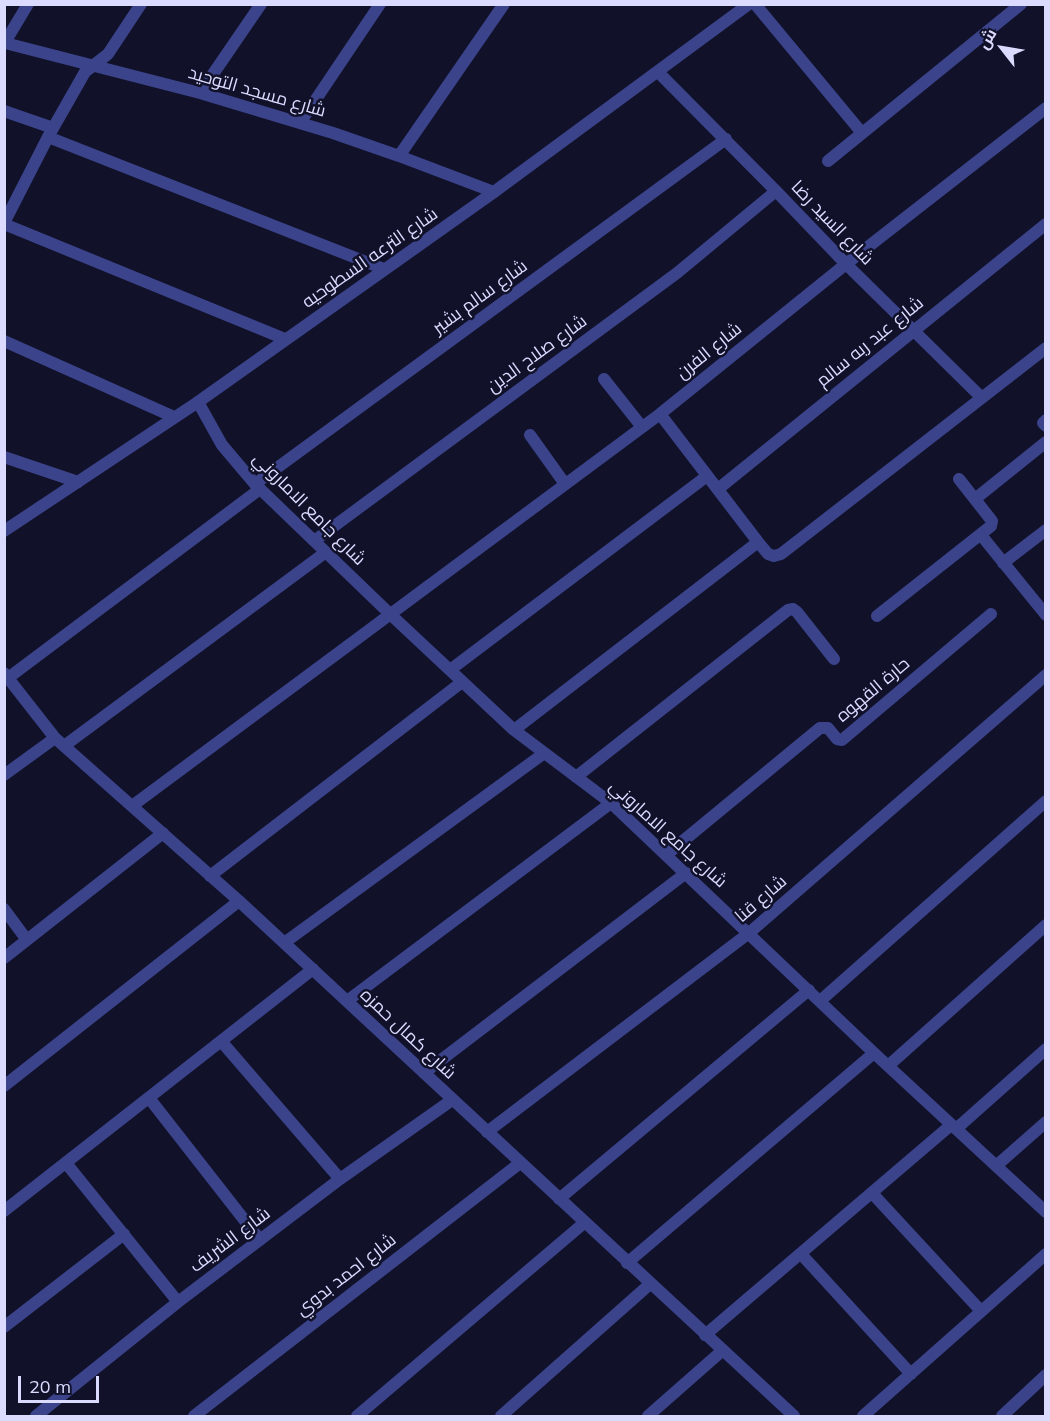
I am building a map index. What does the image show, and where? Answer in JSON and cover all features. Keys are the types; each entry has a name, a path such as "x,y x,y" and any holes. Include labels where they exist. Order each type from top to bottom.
{"street":[{"path":"5,43 28,4"},
{"path":"141,4 108,54 85,72 4,223 285,339"},
{"path":"200,93 261,4"},
{"path":"300,123 380,4"},
{"path":"399,156 504,4"},
{"name":"شارع الترعه السطوحيه","path":"4,531 198,402 494,192 749,4"},
{"path":"755,4 862,133"},
{"path":"828,161 1021,4"},
{"name":"شارع مسجد التوحيد","path":"5,43 200,93 300,123 399,156 494,192"},
{"name":"شارع السيد رضا","path":"658,72 846,264 982,398"},
{"name":"شارع الفرن","path":"132,806 660,414 846,264 1046,108"},
{"path":"4,111 384,269"},
{"name":"شارع سالم بشير","path":"6,675 726,139"},
{"name":"شارع صلاح الدين","path":"314,541 677,273 776,191"},
{"name":"شارع عبد ربه سالم","path":"718,489 913,329 1046,224"},
{"path":"4,341 174,417"},
{"path":"660,414 758,542 768,554 774,556 781,554 1046,348"},
{"path":"604,379 642,427"},
{"name":"شارع جامع الاماروني","path":"198,402 222,445 258,487 390,614 514,730 543,754 612,803 874,1053 1046,1212"},
{"path":"1046,420 1043,422 1046,426"},
{"path":"530,435 565,484"},
{"path":"975,499 1046,442"},
{"path":"4,457 78,482"},
{"path":"450,670 707,476"},
{"path":"877,616 991,526 992,521 959,479"},
{"path":"1003,562 1046,530"},
{"path":"981,535 1046,615"},
{"path":"514,730 758,542"},
{"path":"4,775 60,742 326,552"},
{"path":"576,777 788,610 793,609 797,612 834,659"},
{"name":"حارة القهوه","path":"666,855 819,728 828,728 837,739 842,740 991,614"},
{"name":"شارع كمال حمزه","path":"6,675 60,742 313,969 723,1350 789,1415"},
{"name":"شارع قنا","path":"487,1132 749,933 1046,675"},
{"path":"210,876 462,682"},
{"path":"284,943 543,754"},
{"path":"820,1001 1046,801"},
{"path":"347,1001 612,803"},
{"path":"4,958 163,833"},
{"path":"424,1073 686,873"},
{"path":"4,1086 239,901"},
{"path":"4,909 27,940"},
{"path":"888,1066 1046,925"},
{"path":"4,1211 313,969"},
{"path":"559,1199 809,990"},
{"path":"221,1041 340,1179"},
{"path":"705,1335 1046,1049"},
{"path":"627,1263 874,1053"},
{"path":"148,1098 260,1240"},
{"name":"شارع الشريف","path":"36,1416 178,1302 340,1179 452,1100"},
{"path":"996,1166 1046,1122"},
{"path":"66,1163 178,1302"},
{"name":"شارع احمد بدوي","path":"194,1416 520,1163"},
{"path":"872,1193 981,1311"},
{"path":"357,1416 584,1223"},
{"path":"4,1328 124,1234"},
{"path":"801,1254 911,1374"},
{"path":"863,1416 1046,1254"},
{"path":"501,1416 650,1284"},
{"path":"648,1416 723,1350"},
{"path":"1002,1416 1046,1375"}]}
